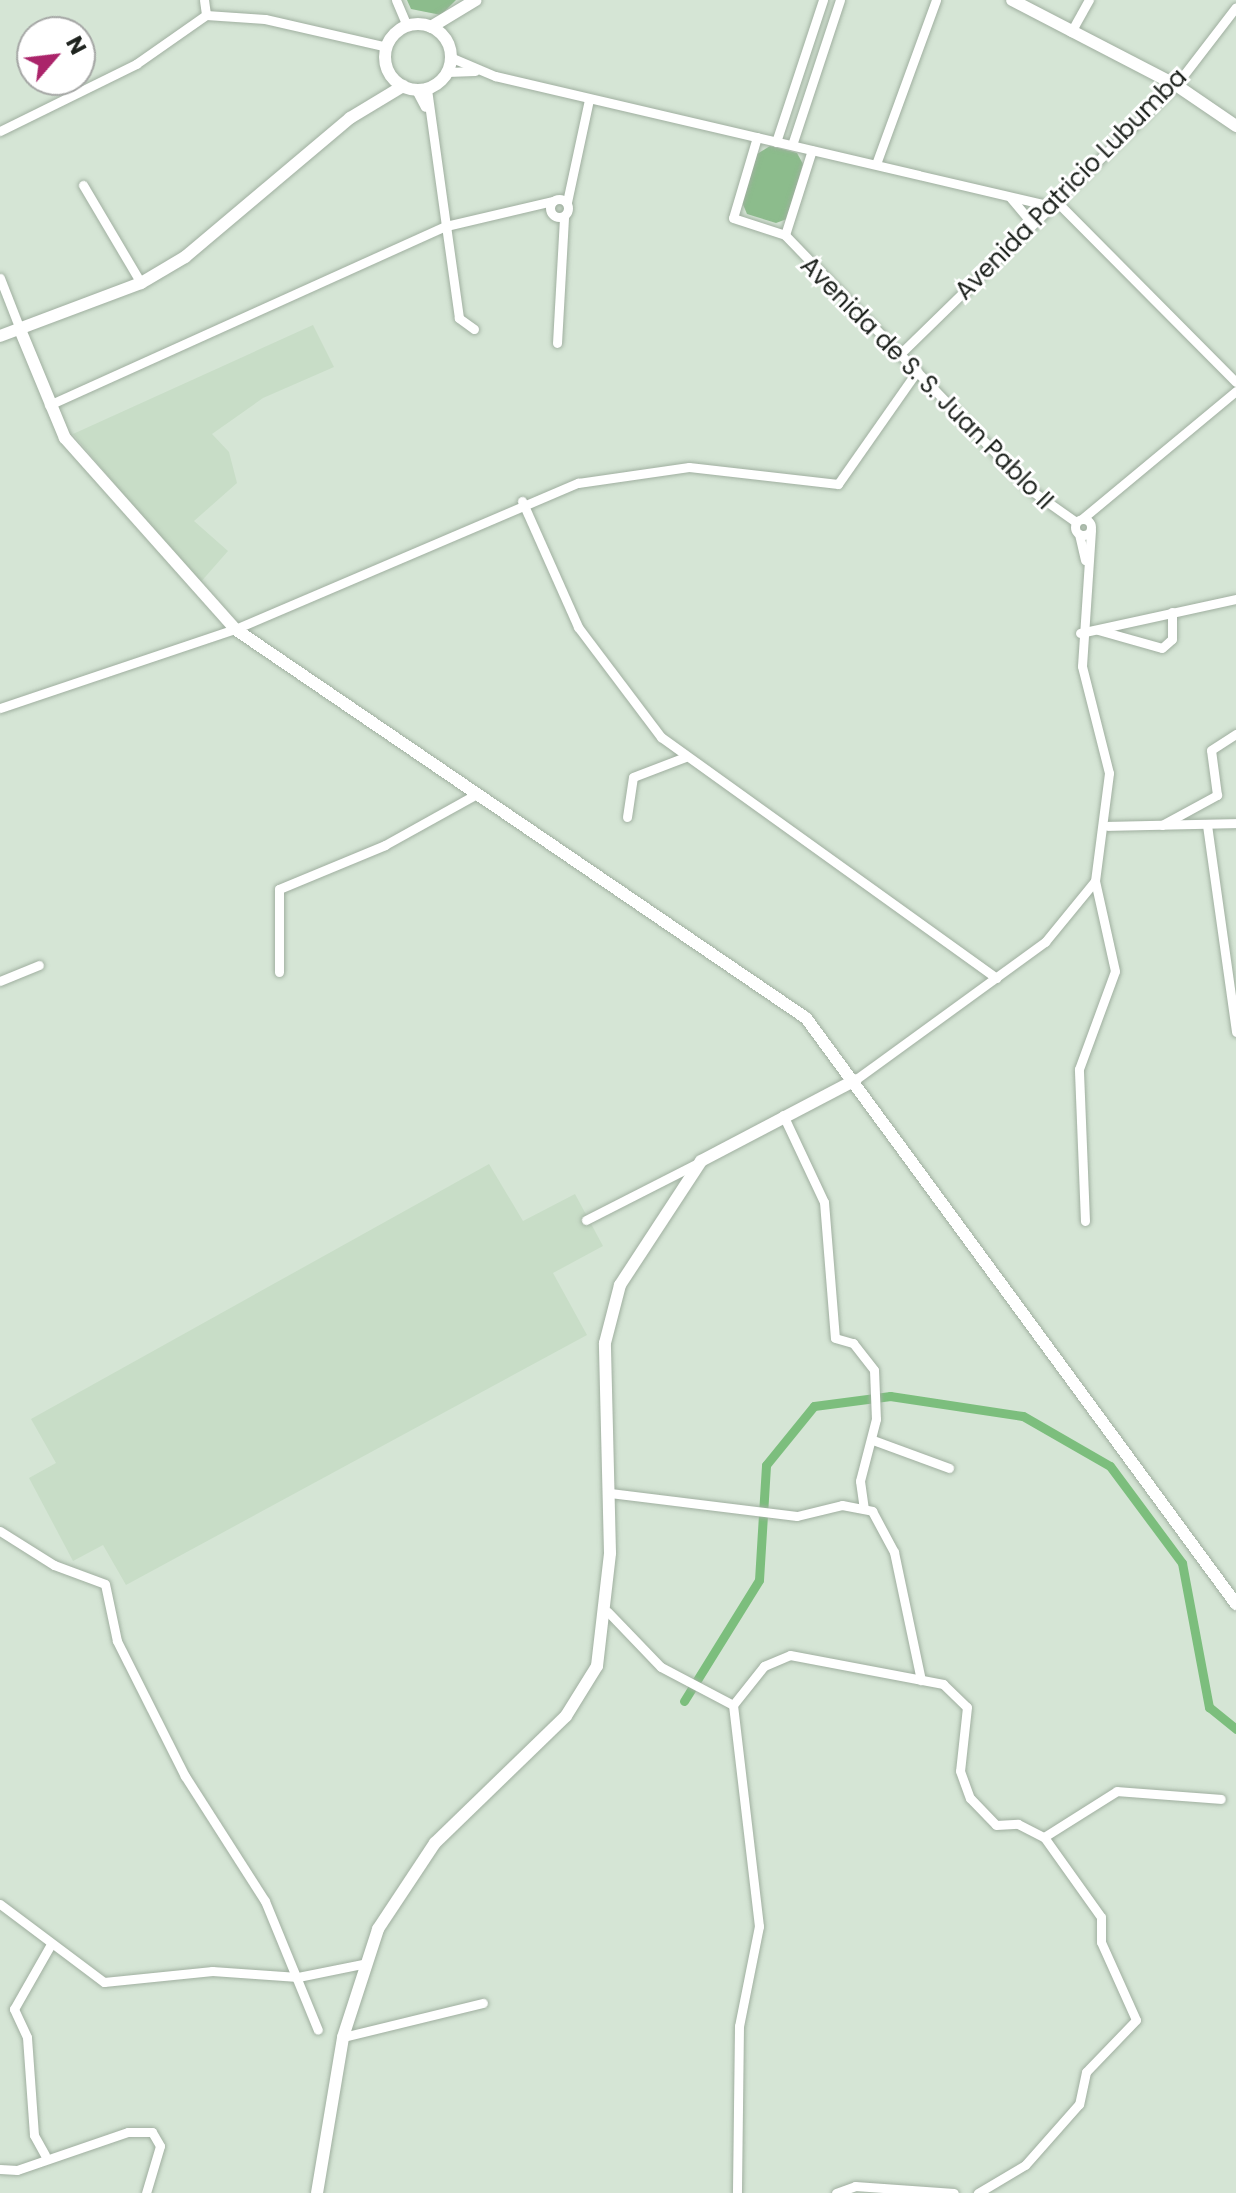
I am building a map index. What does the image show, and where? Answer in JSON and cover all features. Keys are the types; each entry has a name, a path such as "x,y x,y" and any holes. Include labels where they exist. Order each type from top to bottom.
{"main road":[{"path":"373,100 387,68 387,47 407,26 431,27 462,12 476,0"},
{"path":"1012,0 1176,85 1236,126"},
{"path":"447,42 462,12"},
{"path":"0,336 21,332 141,283 185,257 373,100 403,86 422,89 447,72 450,57 447,42 431,27"},
{"path":"387,68 403,86"},
{"path":"21,332 49,405 98,481 235,629 475,795 783,999 855,1080 1236,1604"},
{"path":"317,2193 343,2037 362,1964 408,1877 581,1695 597,1666 608,1612 611,1306 664,1208 701,1161 783,1115 855,1080"}],"street":[{"path":"204,0 206,15"},
{"path":"396,0 407,26"},
{"path":"776,142 823,0"},
{"path":"792,145 840,0"},
{"path":"876,164 936,0"},
{"path":"1071,32 1089,0"},
{"name":"Avenida Patricio Lubumba","path":"899,355 1176,85 1236,7"},
{"path":"0,131 136,64 206,15 265,19 387,47"},
{"path":"450,57 475,71 589,99 1010,197 1053,204 1236,382"},
{"path":"447,72 475,71"},
{"path":"422,89 459,318 474,329"},
{"path":"552,214 554,200 566,179 589,99"},
{"name":"Avenida de S. S. Juan Pablo II","path":"757,137 733,218 785,235 1045,504 1091,529"},
{"name":"Avenida de S. S. Juan Pablo II","path":"785,235 812,150"},
{"path":"557,343 566,179"},
{"path":"83,185 141,283"},
{"path":"1010,197 1033,224"},
{"path":"49,405 446,226 533,210 554,200 567,202"},
{"path":"533,210 564,216"},
{"path":"0,278 21,332"},
{"path":"0,708 235,629 522,501 657,468 706,467 832,486 917,371"},
{"path":"1085,560 1079,520 1107,503 1236,391"},
{"path":"522,501 578,627 622,691 685,757 997,978"},
{"path":"855,1080 1056,932 1095,881 1108,826 1109,773 1080,633 1085,560 1091,529 1107,503"},
{"path":"1079,534 1091,529"},
{"path":"1080,633 1236,599"},
{"path":"1096,629 1162,648 1172,639 1172,612"},
{"path":"1162,825 1217,795 1211,750 1236,734"},
{"path":"627,817 633,777 685,757"},
{"path":"279,972 279,889 385,845 475,795"},
{"path":"1108,826 1236,823"},
{"path":"1207,825 1236,1032"},
{"path":"1085,1221 1079,1069 1115,971 1095,881"},
{"path":"0,981 39,965"},
{"path":"783,1115 824,1202 835,1338 871,1359 873,1440 860,1481 864,1509"},
{"path":"586,1220 701,1161"},
{"path":"873,1440 949,1468"},
{"path":"610,1493 807,1516 842,1505 864,1509 882,1525 894,1552 921,1680"},
{"path":"0,1531 54,1565 105,1584 117,1641 185,1776 265,1901 318,2030"},
{"path":"608,1612 684,1684 700,1694 733,1705"},
{"path":"737,2193 739,2026 759,1926 733,1705 743,1684 790,1655 953,1689 967,1707 960,1771 981,1816 1044,1837 1101,1917 1101,1942 1136,2027 1086,2072 1079,2104 1025,2165 978,2193"},
{"path":"1044,1837 1117,1791 1221,1799"},
{"path":"0,1904 50,1946 104,1982 212,1971 298,1977 362,1964"},
{"path":"45,2155 34,2135 27,2037 14,2009 50,1946"},
{"path":"343,2037 483,2003"},
{"path":"0,2169 17,2170 45,2155 152,2132 160,2146 146,2193"},
{"path":"836,2193 855,2186 954,2193"}],"shaded area":[{"path":"313,325 334,367 263,398 212,434 229,452 237,483 194,521 228,551 199,584 73,434"},
{"path":"489,1164 523,1221 575,1194 603,1246 553,1273 587,1335 126,1585 103,1545 73,1561 29,1478 56,1463 31,1419"}],"green space":[{"path":"407,0 456,0 441,15 411,9"},
{"path":"770,146 797,153 803,164 787,219 776,223 747,214 742,202 757,154"}],"waterway":[{"path":"684,1701 759,1580 766,1465 814,1406 890,1396 1023,1416 1110,1466 1182,1563 1209,1707 1236,1729"}]}
